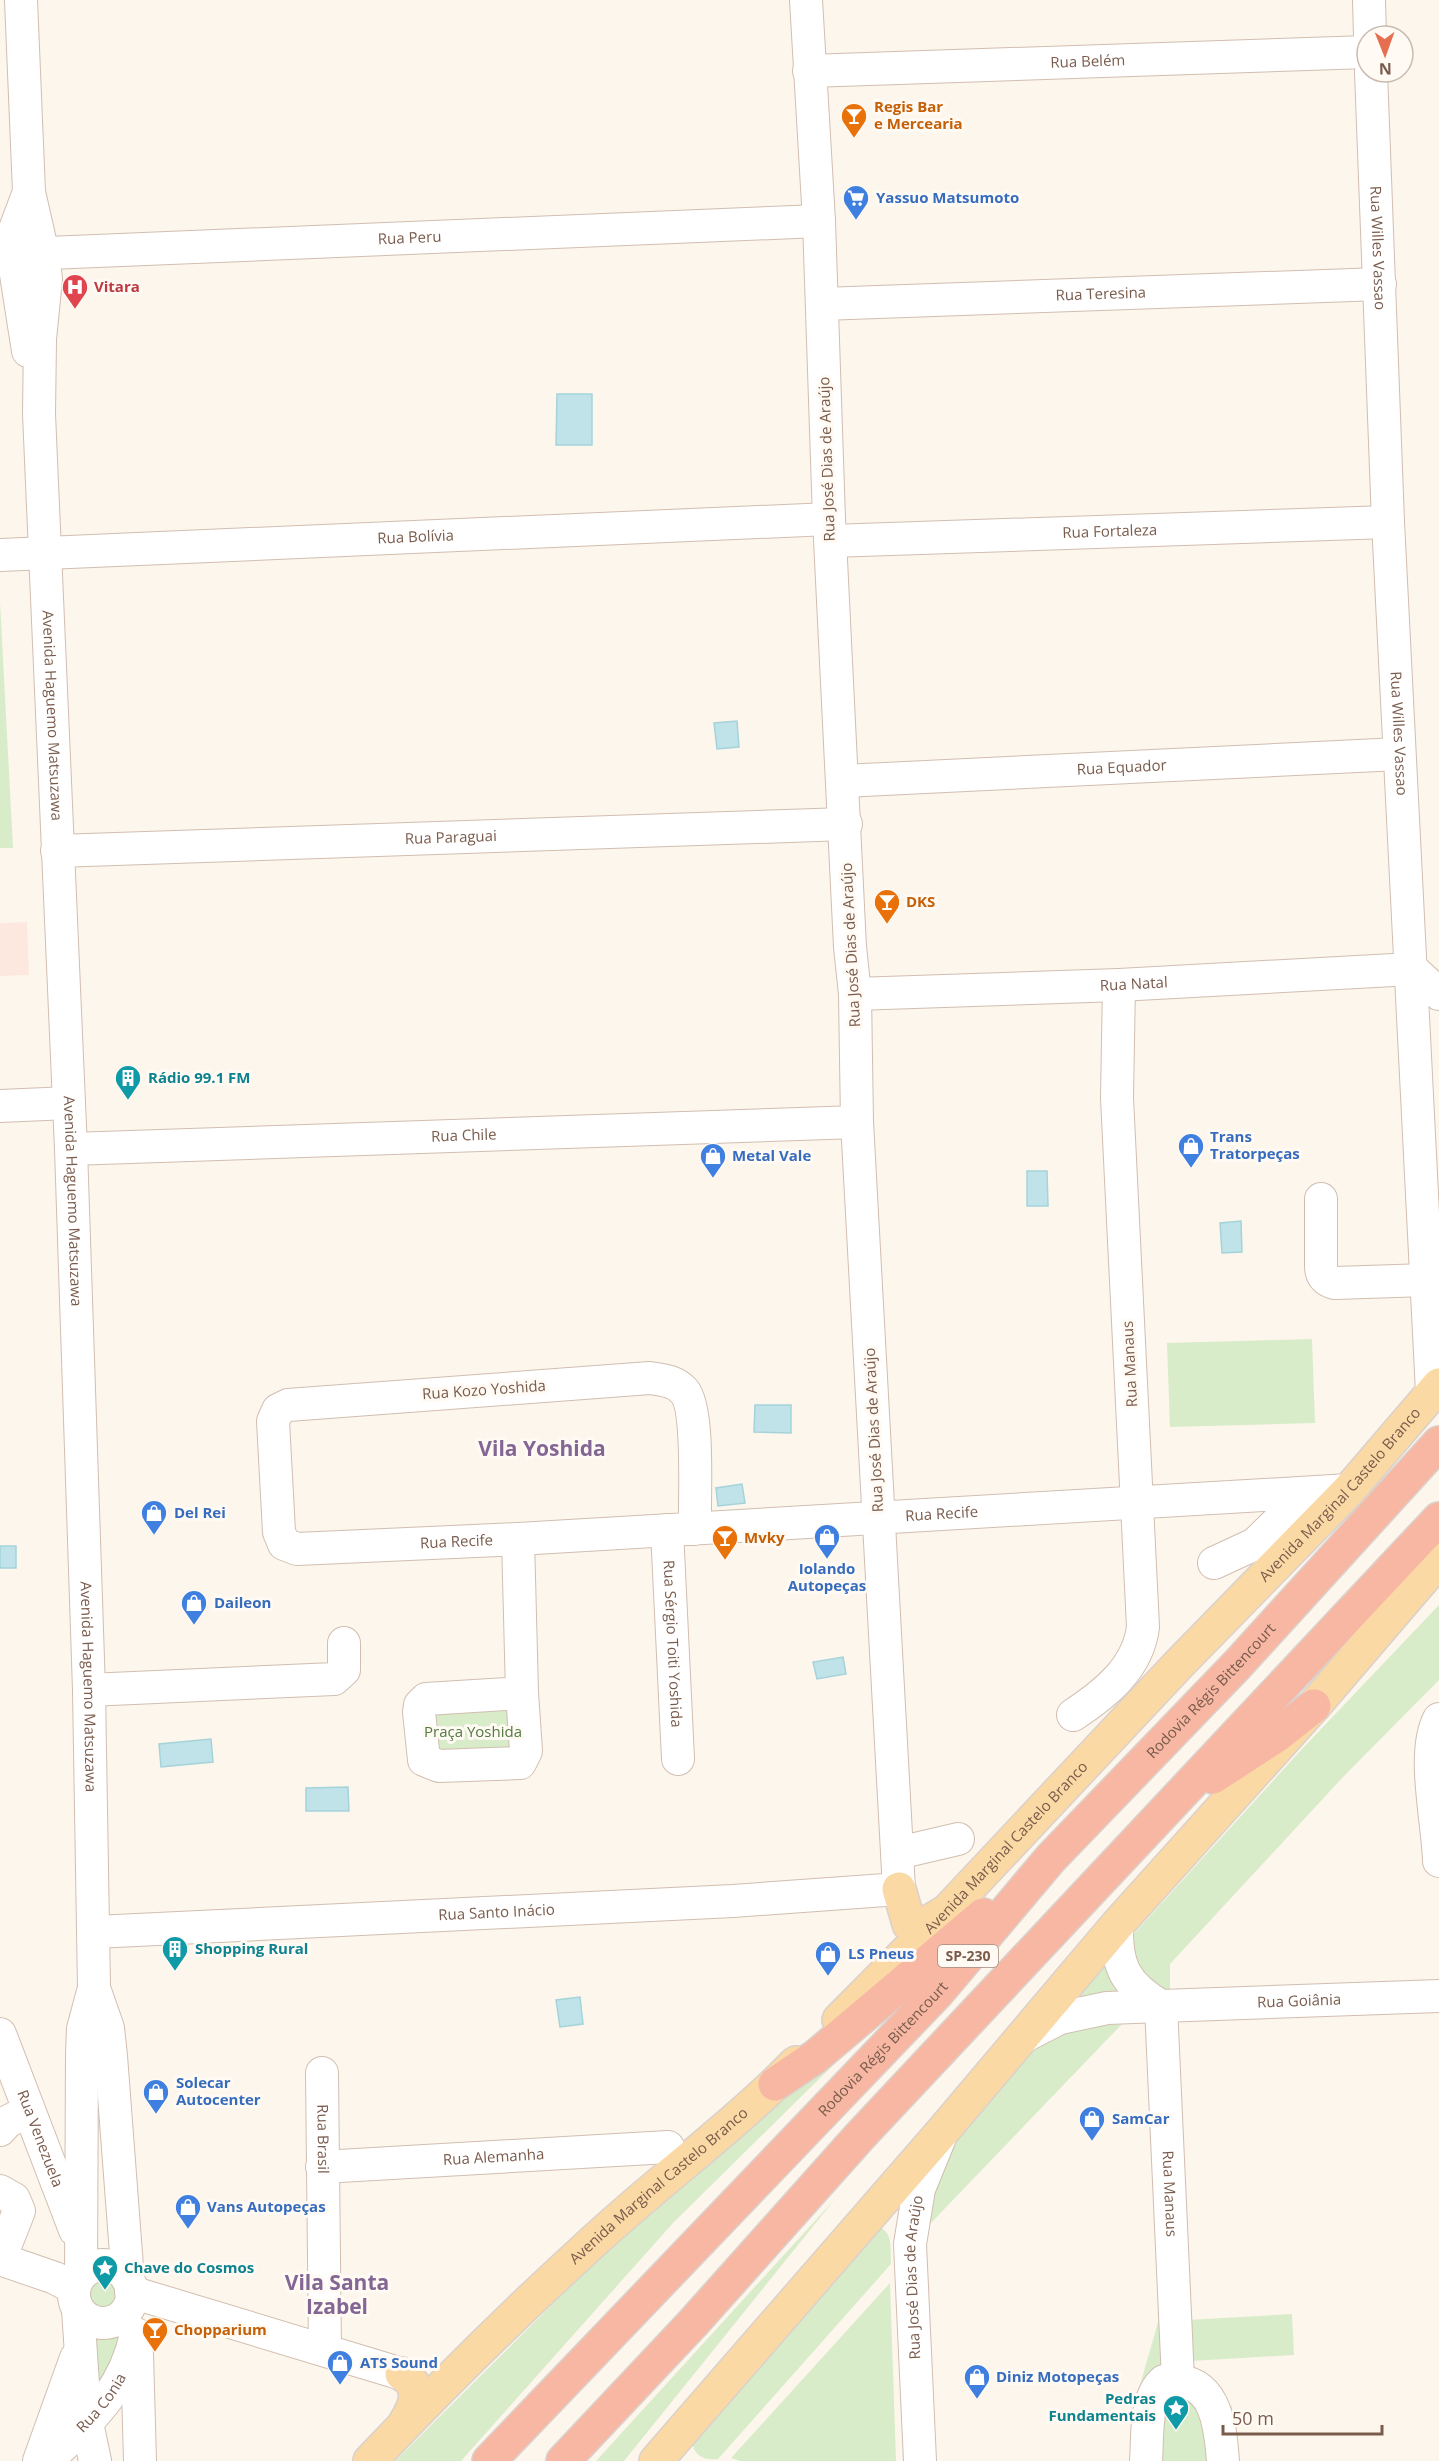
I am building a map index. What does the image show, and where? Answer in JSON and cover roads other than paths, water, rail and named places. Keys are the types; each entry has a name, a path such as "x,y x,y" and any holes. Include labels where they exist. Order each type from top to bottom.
{"highway":[{"name":"Rodovia Régis Bittencourt","path":"489,2461 938,1992 1051,1858 1237,1665 1439,1443"},
{"name":"SP-230","path":"563,2461 693,2323 868,2127 1439,1519"},
{"path":"1177,1797 1237,1763 1314,1706"},
{"path":"775,2084 815,2057 1051,1858"}],"main road":[{"name":"Avenida Marginal Castelo Branco","path":"370,2461 458,2370 595,2240 775,2084 948,1911 1179,1664 1349,1490 1436,1389"},
{"path":"656,2461 942,2132 1118,1925 1314,1706 1439,1560"},
{"path":"899,1889 909,1924 913,1926 927,1923 948,1911"},
{"path":"402,2374 434,2379 458,2370"},
{"path":"402,2374 414,2384 416,2391 412,2412 403,2427"}],"street":[{"name":"Avenida Haguemo Matsuzawa","path":"21,0 29,192 19,254 39,414"},
{"name":"Rua José Dias de Araújo","path":"806,0 819,221 830,530 846,824 850,946 855,994 857,1122 899,1889"},
{"path":"1368,0 1369,24"},
{"name":"Rua Belém","path":"809,71 1355,52"},
{"name":"Rua Willes Vassao","path":"1372,84 1399,754 1436,1389"},
{"name":"Rua Peru","path":"19,254 819,221"},
{"name":"Avenida Haguemo Matsuzawa","path":"19,254 46,279 40,339 39,414 71,1149 95,1932 94,1988 84,2030 83,2045 81,2244 78,2291 86,2422 95,2461"},
{"name":"Rua Teresina","path":"822,304 1380,284"},
{"name":"Rua Fortaleza","path":"830,530 1388,522"},
{"name":"Rua Bolívia","path":"0,555 830,530"},
{"name":"Rua Equador","path":"843,781 1399,754"},
{"name":"Rua Paraguai","path":"57,851 846,824"},
{"path":"1412,969 1439,994"},
{"name":"Rua Natal","path":"855,994 1119,985 1412,969"},
{"name":"Rua Manaus","path":"1073,1715 1100,1697 1119,1679 1137,1653 1141,1640 1137,1502 1117,1098 1119,985"},
{"path":"0,1106 69,1103"},
{"name":"Rua Chile","path":"71,1149 857,1122"},
{"path":"1321,1199 1321,1274 1327,1279 1335,1283 1428,1281"},
{"name":"Rua Kozo Yoshida","path":"284,1544 279,1532 273,1429 275,1413 284,1406 650,1378 674,1383 684,1391 691,1402 681,1529"},
{"name":"Rua Recife","path":"284,1544 290,1548 304,1549 518,1539 1349,1490"},
{"path":"1214,1563 1255,1544 1307,1493"},
{"name":"Rua Sérgio Toiti Yoshida","path":"678,1760 681,1529"},
{"path":"518,1539 522,1693"},
{"path":"89,1690 334,1679 344,1670 344,1643"},
{"path":"1439,1719 1432,1737 1430,1756 1439,1837 1439,1861"},
{"path":"898,1853 958,1839"},
{"name":"Rua Santo Inácio","path":"95,1932 733,1901 899,1889"},
{"path":"1118,1925 1118,1947 1125,1976 1142,1995 1161,2006"},
{"name":"Avenida Haguemo Matsuzawa","path":"94,1988 108,2028 111,2056 131,2303 140,2461"},
{"name":"Rua Goiânia","path":"1019,2039 1040,2026 1081,2013 1161,2006 1439,1996"},
{"name":"Rua Manaus","path":"1161,2006 1178,2380"},
{"name":"Rua Venezuela","path":"0,2034 81,2244"},
{"name":"Rua Brasil","path":"322,2073 325,2350"},
{"path":"0,2130 7,2122 28,2111"},
{"name":"Rua José Dias de Araújo","path":"920,2461 910,2244 920,2189 942,2132"},
{"name":"Rua Alemanha","path":"322,2167 668,2147"},
{"path":"0,2191 14,2199 19,2211 0,2259 54,2278 78,2291 92,2321 109,2322 117,2319 131,2303"},
{"path":"78,2291 97,2266 106,2266 122,2273 131,2303"},
{"path":"131,2303 325,2350 402,2374"},
{"name":"Rua Conia","path":"46,2461 86,2422 118,2386 132,2356 131,2303"},
{"name":"Rua Conia","path":"39,2461 80,2348"},
{"path":"1146,2461 1151,2404 1154,2395 1164,2381 1178,2380 1191,2382 1213,2407 1221,2425 1223,2461"}],"water":[{"path":"557,394 592,394 592,445 556,445"},
{"path":"737,721 739,747 717,749 714,723"},
{"path":"1027,1171 1047,1171 1048,1206 1027,1206"},
{"path":"1241,1221 1242,1252 1222,1253 1220,1223"},
{"path":"755,1405 791,1405 791,1433 754,1432"},
{"path":"742,1484 745,1503 718,1506 716,1488"},
{"path":"0,1546 16,1546 16,1568 0,1568"},
{"path":"843,1657 846,1674 817,1679 813,1662"},
{"path":"211,1739 213,1762 161,1767 159,1744"},
{"path":"348,1787 349,1811 306,1811 306,1788"},
{"path":"580,1997 583,2024 560,2027 556,2000"}],"place":[{"name":"Regis Bar e Mercearia","path":"854,139"},
{"name":"Yassuo Matsumoto","path":"856,221"},
{"name":"Vitara","path":"75,310"},
{"name":"DKS","path":"887,925"},
{"name":"Rádio 99.1 FM","path":"128,1101"},
{"name":"Trans Tratorpeças","path":"1191,1169"},
{"name":"Metal Vale","path":"713,1179"},
{"name":"Del Rei","path":"154,1536"},
{"name":"Iolando Autopeças","path":"827,1560"},
{"name":"Mvky","path":"725,1561"},
{"name":"Daileon","path":"194,1626"},
{"name":"Shopping Rural","path":"175,1972"},
{"name":"LS Pneus","path":"828,1977"},
{"name":"Solecar Autocenter","path":"156,2115"},
{"name":"SamCar","path":"1092,2142"},
{"name":"Vans Autopeças","path":"188,2230"},
{"name":"Chave do Cosmos","path":"105,2291"},
{"name":"Chopparium","path":"155,2353"},
{"name":"ATS Sound","path":"340,2386"},
{"name":"Diniz Motopeças","path":"977,2400"},
{"name":"Pedras Fundamentais","path":"1176,2431"}],"district":[{"name":"Vila Yoshida","path":"542,1449"},
{"name":"Vila Santa Izabel","path":"337,2295"}],"park label":[{"name":"Praça Yoshida","path":"473,1732"}]}
